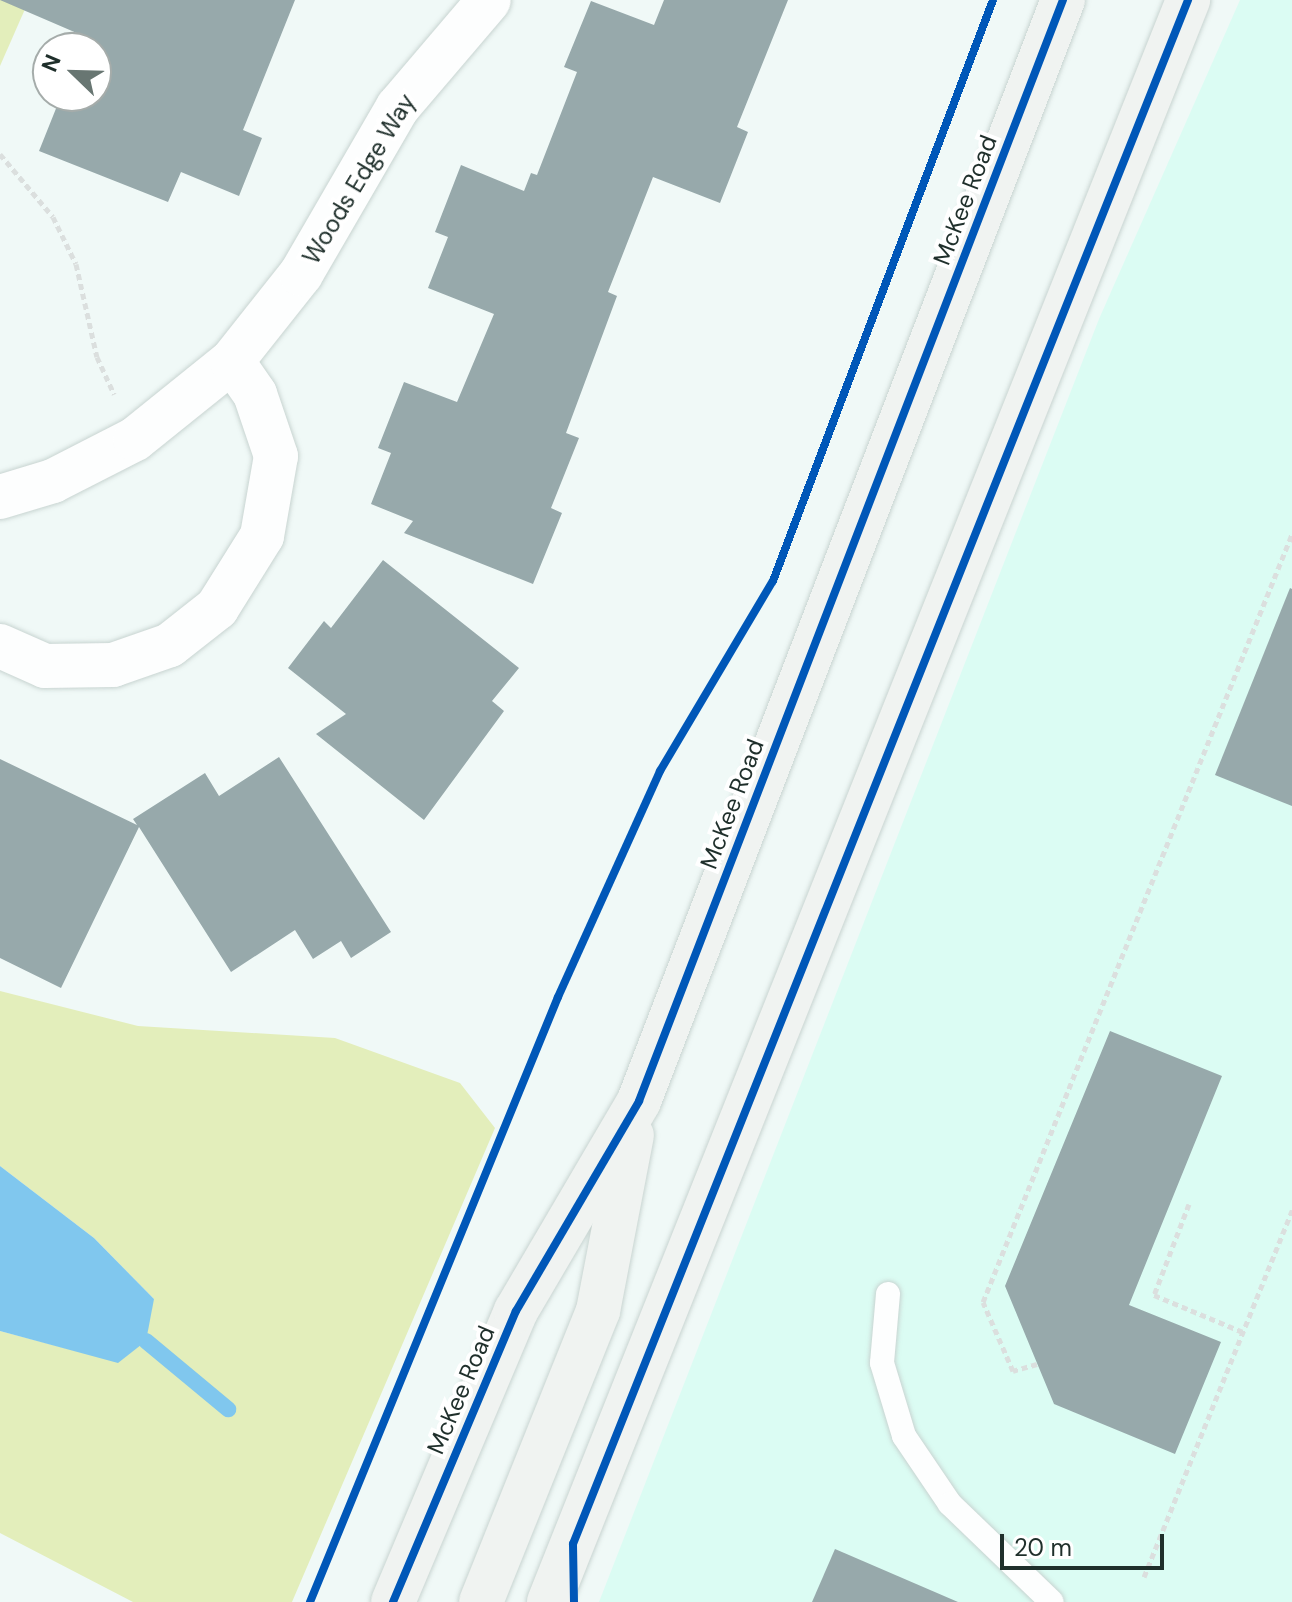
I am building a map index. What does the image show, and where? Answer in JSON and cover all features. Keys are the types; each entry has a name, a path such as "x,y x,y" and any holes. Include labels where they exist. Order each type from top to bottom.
{"main road":[{"name":"McKee Road","path":"393,1602 516,1311 639,1101 1063,0"},
{"path":"549,1602 1188,0"},
{"path":"481,1602 598,1311 639,1101"}],"street":[{"name":"Woods Edge Way","path":"0,497 53,481 135,439 232,361 301,274 398,107 489,0"},
{"path":"0,646 45,666 113,665 170,645 217,608 262,536 276,456 255,394 232,361"}],"lane":[{"path":"888,1294 882,1363 904,1436 950,1504 1052,1602"}],"path":[{"path":"0,154 53,217 76,264 97,357 135,439"},
{"path":"1037,1364 1013,1371 983,1302 1292,534"},
{"path":"1189,1204 1154,1295 1243,1332"},
{"path":"1144,1577 1292,1210"}],"shaded area":[{"path":"1240,0 1292,0 1292,1602 599,1602 1099,319"}],"green space":[{"path":"0,0 29,0 0,66"},
{"path":"0,991 138,1026 335,1038 460,1083 495,1128 292,1602 133,1602 0,1533 0,1331 118,1362 154,1299 94,1238 0,1166"}],"water":[{"path":"0,1166 94,1238 154,1299 146,1341 118,1363 0,1331"}],"building":[{"path":"0,0 295,0 243,130 262,138 239,196 181,172 168,202 39,151 55,112 112,112 112,32 74,32"},
{"path":"664,0 788,0 737,127 748,132 720,203 653,177 608,292 617,296 566,433 579,438 551,508 562,513 533,584 404,533 413,521 371,504 391,453 378,448 404,382 457,402 494,314 428,288 448,237 435,232 461,165 524,191 531,173 537,175 577,72 564,67 591,1 654,25"},
{"path":"383,560 519,668 492,701 504,711 424,820 316,734 346,714 288,668 324,621 331,628"},
{"path":"1292,589 1292,806 1215,775"},
{"path":"279,757 391,932 351,958 341,941 313,959 295,930 231,972 139,827 61,988 0,958 0,759 137,825 133,819 205,773 219,796"},
{"path":"1110,1031 1222,1076 1129,1305 1221,1342 1175,1454 1054,1404 1005,1286"},
{"path":"835,1549 958,1602 812,1602"}],"waterway":[{"path":"146,1341 228,1409"}],"cycle path":[{"path":"310,1602 558,997 660,771 773,581 993,0"},
{"path":"393,1602 516,1311 639,1101 1063,0"},
{"path":"574,1602 573,1544 1188,0"}]}
